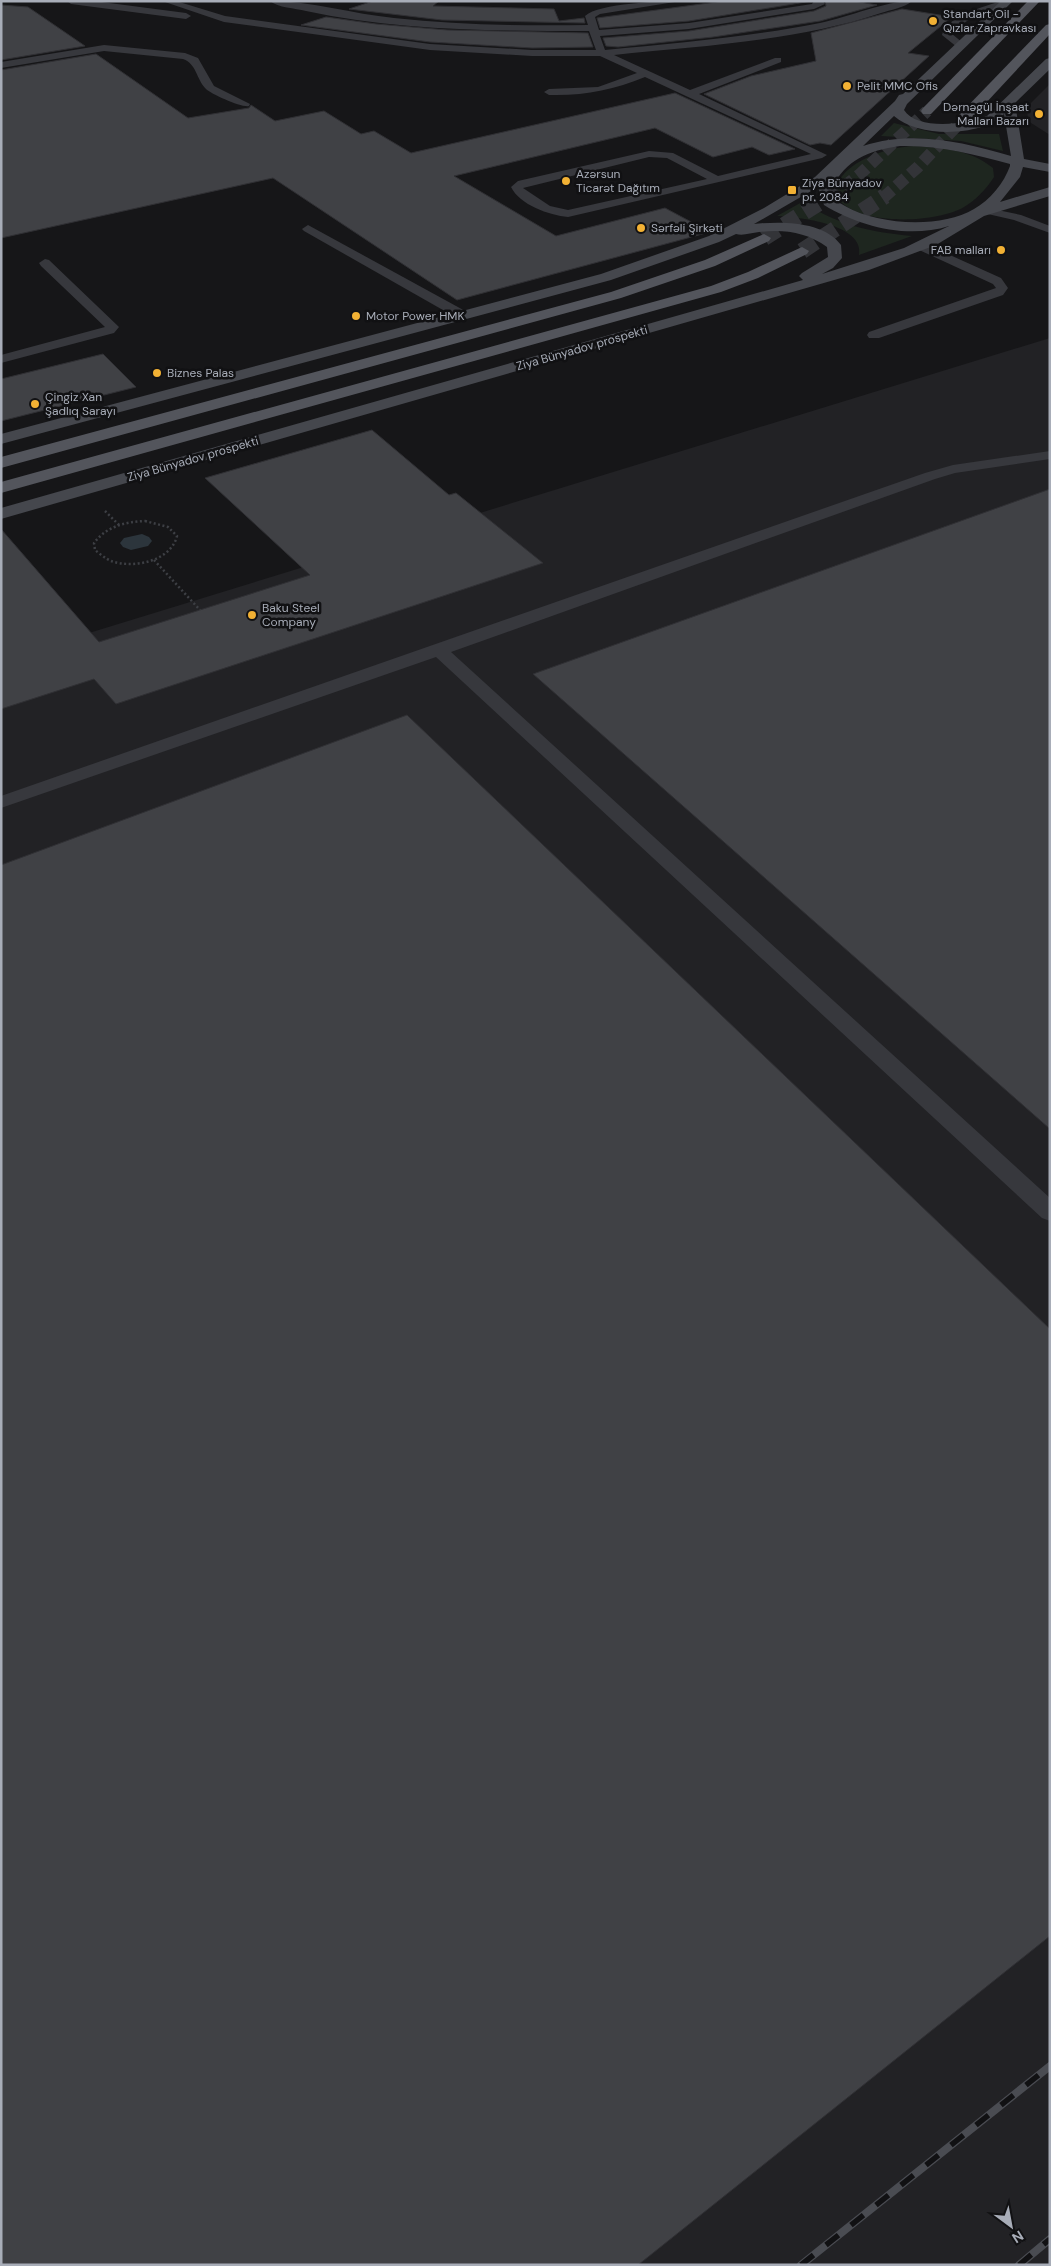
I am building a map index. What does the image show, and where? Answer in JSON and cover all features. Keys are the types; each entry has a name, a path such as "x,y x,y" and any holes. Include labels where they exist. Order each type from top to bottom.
{"main road":[{"path":"927,111 986,49 1036,1"},
{"path":"714,239 807,189 843,159 903,98 1007,2"},
{"path":"966,116 1050,26"},
{"path":"903,98 898,110 900,115 915,122 957,128 982,124 992,119 1009,104 1050,62"},
{"path":"1009,104 1010,117 1019,152 1018,162"},
{"path":"1050,168 1018,162 956,145 921,142 883,144 843,159 826,181 824,189 825,196 829,202 863,220 892,226 921,227 954,221 983,210 1050,191"},
{"name":"Ziya Bünyadov prospekti","path":"1,514 872,264 921,246 983,210 1008,184 1018,162"},
{"path":"1,438 606,277 743,230 775,227 816,234 834,245 835,258 828,265 777,292"},
{"path":"1,463 635,289 717,262 764,238"},
{"name":"Ziya Bünyadov prospekti","path":"1,488 688,297 753,275 802,251"}],"lane":[{"path":"71,1 160,14 224,19 447,48 532,53 602,53 721,41 784,32 863,16 908,1"},
{"path":"166,1 224,19"},
{"path":"274,1 338,15 415,25 596,30 689,26 814,6 820,4 818,1"},
{"path":"677,1 640,3 598,12 590,16 596,30 598,46 602,53 819,154 843,159"},
{"path":"960,45 947,34 948,30 968,15 1007,2"},
{"path":"1,65 104,48 185,56 195,60 210,88 245,104"},
{"path":"690,94 778,60"},
{"path":"548,92 595,92 610,88 645,73"},
{"path":"716,179 669,155 660,153 522,183 516,187 519,191 552,212 563,215 716,179 819,154"},
{"path":"983,210 1018,217 1050,230"},
{"path":"308,229 462,316"},
{"path":"874,336 999,292 1002,288 998,282 921,246"},
{"path":"1,358 109,330 113,327 45,263"},
{"path":"1,802 930,476 953,469 1050,455"},
{"path":"438,650 1050,1212"}],"path":[{"path":"146,521 158,523 176,532 179,538 177,545 171,552 154,560 134,564 108,560 100,556 95,550 94,542 103,533 118,525 146,521"},
{"path":"154,560 200,610"}],"shaded area":[{"name":"Dərnəgül İnşaat Malları Bazarı","path":"1050,84 1050,135 1028,121 1027,107"},
{"path":"894,123 939,134 999,134 1003,151 961,141 881,136"},
{"path":"913,146 965,153 993,168 994,177 981,193 964,207 952,212 919,219 882,218 865,215 851,209 838,199 834,191 839,181 856,164 878,153"},
{"path":"802,202 842,222 868,230 912,236 859,255 858,244 852,236 841,229 800,218 777,216"},
{"path":"1050,338 1050,2265 1,2265 1,660"},
{"path":"142,534 149,537 152,541 148,546 131,550 123,547 120,543 124,538"}],"building":[{"path":"373,1 439,1 433,6 554,9 559,21 584,18 585,23 442,20 349,9"},
{"path":"724,1 812,1 689,21 600,28 597,18"},
{"path":"825,1 854,1 877,5 820,21 713,37 618,47 606,46 603,38 689,31 814,11 826,6"},
{"path":"1,5 28,7 85,46 1,60"},
{"path":"902,9 952,17 908,53 929,56 831,145 820,143 810,145 704,94 751,76 816,61 811,33"},
{"path":"326,17 376,24 447,30 588,33 593,47 532,48 430,42 301,25"},
{"path":"96,54 188,118 249,108 251,105 275,121 324,111 361,134 374,131 411,153 675,93 795,149 769,155 752,147 713,157 655,128 454,176 556,236 665,208 710,232 457,300 273,178 1,238 1,70"},
{"name":"Çingiz Xan Şadlıq Sarayı","path":"103,354 136,387 1,421 1,379"},
{"path":"372,430 449,495 456,493 543,563 116,704 94,679 1,709 1,529 99,642 310,575 205,478"},
{"path":"1050,489 1050,1129 533,674"},
{"path":"407,715 1050,1329 1050,1936 638,2265 1,2265 1,865"}],"tunnel":[{"path":"829,198 859,175 927,111"},
{"path":"883,198 918,167 966,116"},
{"path":"764,238 830,196"},
{"path":"802,251 885,196"}],"railway":[{"path":"801,2265 1050,2066"},
{"path":"1019,2265 1050,2239"}],"place":[{"name":"Standart Oil - Qızlar Zapravkası","path":"933,21"},
{"name":"Pelit MMC Ofis","path":"847,86"},
{"name":"Dərnəgül İnşaat Malları Bazarı","path":"1039,114"},
{"name":"Azərsun Ticarət Dağıtım","path":"566,181"},
{"name":"Ziya Bünyadov pr. 2084","path":"792,190"},
{"name":"Sərfəli Şirkəti","path":"641,228"},
{"name":"FAB malları","path":"1001,250"},
{"name":"Motor Power HMK","path":"356,316"},
{"name":"Biznes Palas","path":"157,373"},
{"name":"Çingiz Xan Şadlıq Sarayı","path":"35,404"},
{"name":"Baku Steel Company","path":"252,615"}]}
